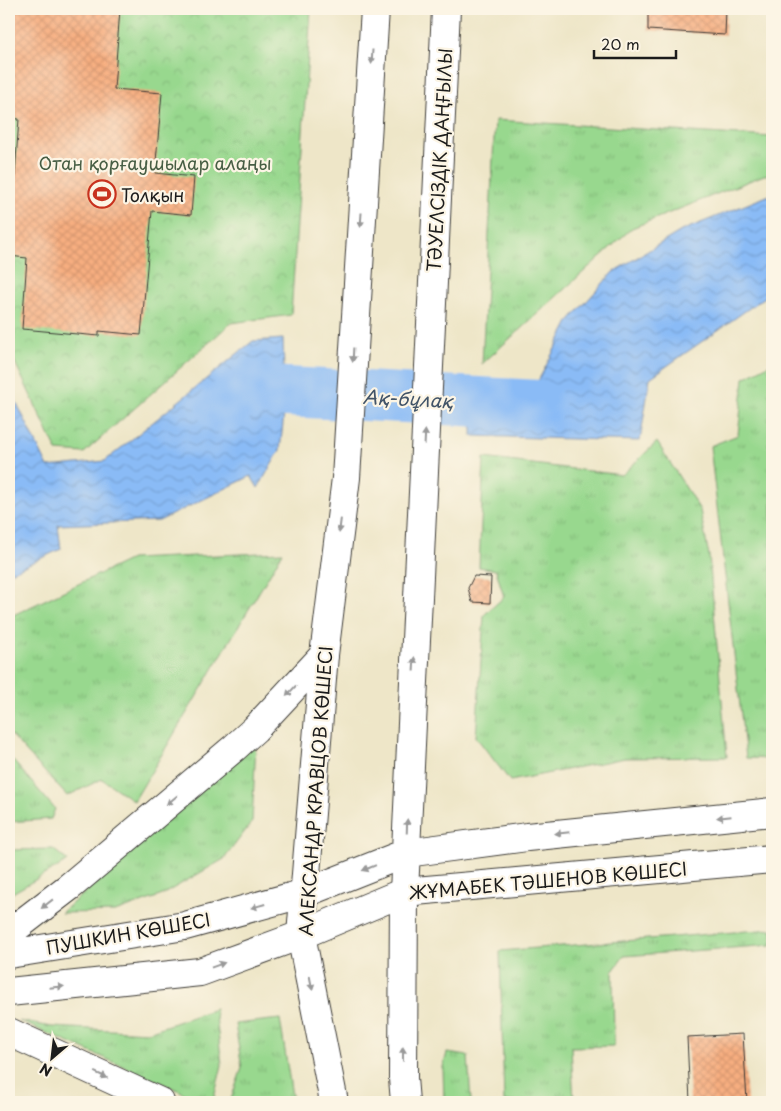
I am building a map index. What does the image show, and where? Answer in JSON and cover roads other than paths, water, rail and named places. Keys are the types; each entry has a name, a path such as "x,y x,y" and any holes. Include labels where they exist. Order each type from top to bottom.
{"main road":[{"name":"АЛЕКСАНДР КРАВЦОВ КӨШЕСІ","path":"334,1102 301,935 324,655 346,478 355,306 375,9"},
{"name":"ТӘУЕЛСІЗДІК ДАҢҒЫЛЫ","path":"406,853 446,9"},
{"path":"9,933 69,887 234,748 255,729 324,655"},
{"path":"305,893 406,853 527,837 772,812"},
{"path":"405,1102 403,1078 406,853"},
{"name":"ЖҰМАБЕК ТӘШЕНОВ КӨШЕСІ","path":"301,935 404,892 772,859"},
{"name":"ПУШКИН КӨШЕСІ","path":"9,954 185,926 305,893"},
{"path":"9,992 200,972 301,935"},
{"path":"9,1032 160,1102"}],"water":[{"path":"772,194 772,295 768,295 650,378 640,441 472,436 472,380 537,383 570,320 613,272 681,231"},
{"path":"283,339 285,405 280,450 258,488 251,476 159,521 58,525 61,549 9,573 9,387 48,467 105,461 253,341"}],"waterway":[{"name":"Ақ-бұлақ","path":"221,408 248,390 540,405"}],"place":[{"name":"Толқын","path":"102,194"}],"park label":[{"name":"Отан қорғаушылар алаңы","path":"155,162"}]}
